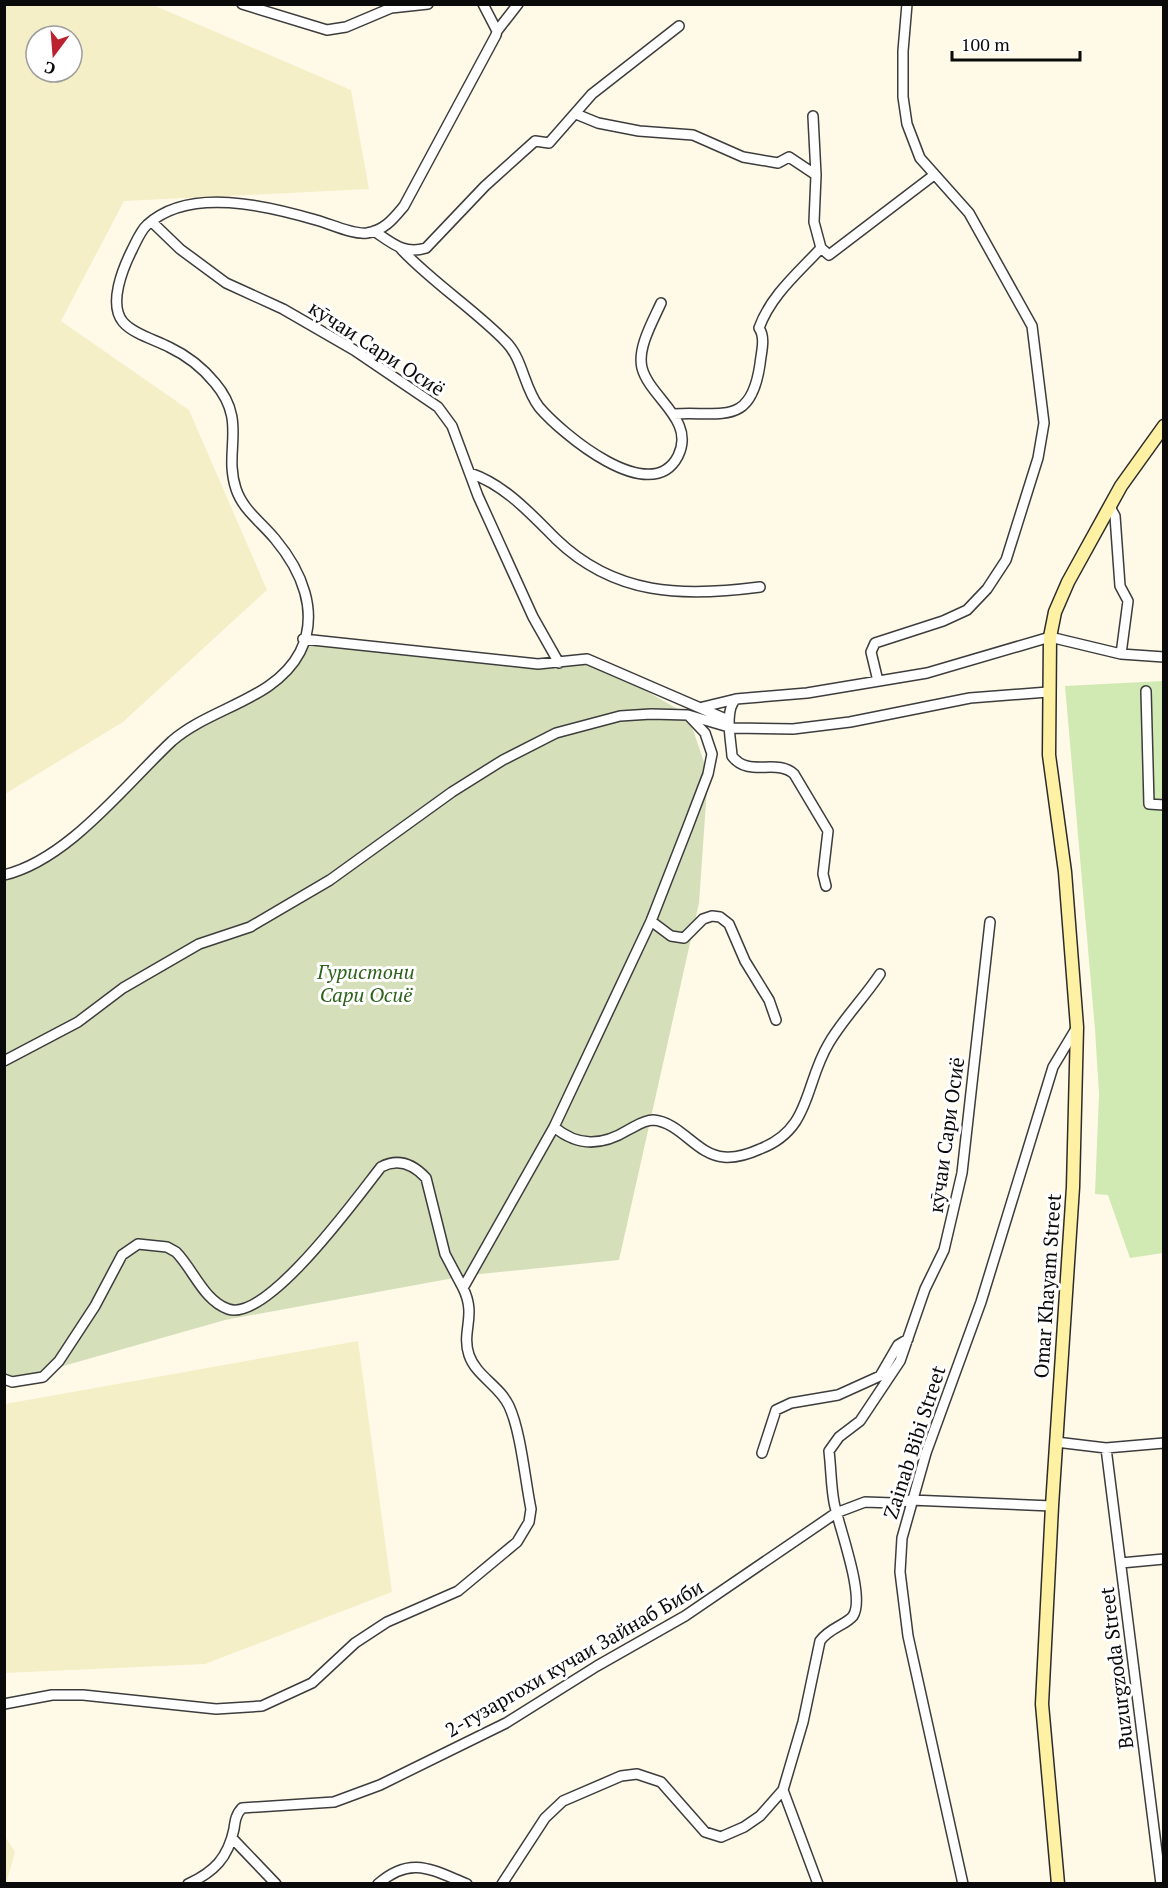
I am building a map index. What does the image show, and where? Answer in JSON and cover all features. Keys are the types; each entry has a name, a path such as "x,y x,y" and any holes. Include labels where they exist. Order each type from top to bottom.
{"main road":[{"name":"Omar Khayam Street","path":"1058,1884 1042,1704 1052,1506 1073,1187 1077,1027 1065,872 1049,755 1050,637 1055,612 1068,582 1110,507 1164,426"}],"street":[{"path":"242,4 327,30 346,27 391,8 428,4"},
{"path":"483,4 497,31"},
{"path":"4,875 22,871 72,838 174,740 199,721 279,680 300,651 307,623 307,592 296,569 276,539 243,505 235,487 232,470 235,429 230,405 218,385 198,364 123,323 117,307 118,288 131,252 146,225 166,213 201,202 242,204 285,211 364,234 385,228 404,206 497,31 518,4"},
{"path":"878,681 872,652 874,643 943,621 967,609 987,589 1006,560 1038,458 1044,423 1032,326 969,213 920,158 907,124 903,97 903,51 907,4"},
{"path":"400,249 414,252 426,248 485,186 535,141 549,143 592,94 679,26"},
{"path":"576,114 598,123 639,131 693,135 743,157 778,163 789,157 816,175"},
{"path":"813,116 816,175 814,222 821,248 830,255 934,175"},
{"name":"кӯчаи Сари Осиё","path":"152,222 180,249 226,283 283,309 354,350 438,407 452,426 533,617 559,663"},
{"path":"375,231 400,249 508,344 526,386 538,406 564,433 604,459 642,475 652,475 666,470 678,456 681,440 681,431 673,414 651,385 642,367 644,345 661,303"},
{"path":"673,414 726,414 751,399 757,386 762,346 762,333 759,328 763,315 784,287 821,248"},
{"path":"470,473 486,478 506,492 565,547 593,568 639,587 670,592 712,593 760,587"},
{"path":"1110,507 1115,516 1120,586 1128,601 1121,654"},
{"path":"703,707 736,699 807,693 878,681 975,661 1050,637 1121,654 1164,657"},
{"path":"303,639 538,664 587,659 599,662 703,707 730,724"},
{"path":"4,1061 78,1022 163,963 199,944 250,927 330,880 452,792 503,760 556,734 620,716 688,715 730,724 793,729 850,722 970,698 1048,692"},
{"path":"1146,692 1149,804 1164,805"},
{"path":"736,699 729,709 732,756 746,767 791,771 826,823 828,838 823,873 826,886"},
{"path":"463,1288 554,1126 651,921 708,774 712,754 705,733 688,715"},
{"path":"651,921 671,936 684,938 703,919 712,916 720,917 729,924 746,961 769,1000 776,1020"},
{"name":"кӯчаи Сари Осиё","path":"783,1790 803,1722 820,1641 826,1633 850,1618 856,1607 850,1557 833,1499 829,1451 876,1399 900,1361 925,1289 944,1250 962,1173 990,922"},
{"path":"554,1126 565,1136 578,1141 602,1142 615,1138 645,1121 653,1120 672,1127 702,1150 726,1158 746,1155 772,1144 785,1135 798,1119 827,1046 880,974"},
{"name":"Zainab Bibi Street","path":"963,1884 908,1636 900,1572 902,1538 911,1500 981,1302 1053,1067 1077,1027"},
{"path":"4,1379 12,1382 43,1377 59,1361 95,1306 122,1255 138,1244 167,1247 176,1252 215,1301 226,1309 241,1310 252,1306 306,1260 381,1167 391,1162 405,1163 418,1169 426,1178 445,1254 470,1301 469,1355 474,1365 504,1398 514,1424 531,1509 529,1522 517,1542 458,1591 387,1622 355,1643 312,1683 262,1706 216,1709 83,1695 52,1695 4,1704"},
{"path":"762,1453 776,1410 791,1403 838,1395 880,1376 898,1345 908,1340"},
{"path":"1056,1442 1106,1448 1164,1443"},
{"name":"Buzurgzoda Street","path":"1106,1448 1161,1884"},
{"name":"2-гузаргохи кучаи Зайнаб Биби","path":"232,1838 239,1810 248,1806 334,1802 380,1785 506,1723 597,1666 685,1616 836,1513 866,1502 893,1503 911,1500 1052,1506"},
{"path":"1121,1563 1164,1559"},
{"path":"502,1884 546,1818 563,1802 621,1776 637,1774 661,1782 705,1832 721,1837 744,1827 760,1815 783,1790 818,1884"},
{"path":"188,1884 206,1876 220,1863 229,1850 232,1838"},
{"path":"232,1838 276,1884"},
{"path":"378,1884 399,1868 411,1865 428,1868 467,1884"}],"shaded area":[{"path":"5,4 153,5 351,90 369,189 124,201 61,321 189,410 267,590 123,722 5,794"},
{"path":"358,1341 392,1592 205,1664 5,1673 5,1404"},
{"path":"4,1835 15,1852 6,1884 4,1883"}],"green space":[{"name":"Гуристони Сари Осиё","path":"303,639 538,664 594,661 688,715 708,774 699,903 619,1260 470,1275 225,1320 14,1380 5,1375 4,875 22,871 119,792 199,721 279,680"},
{"path":"1163,681 1163,1253 1130,1258 1108,1195 1095,1194 1099,1094 1065,686"}]}
